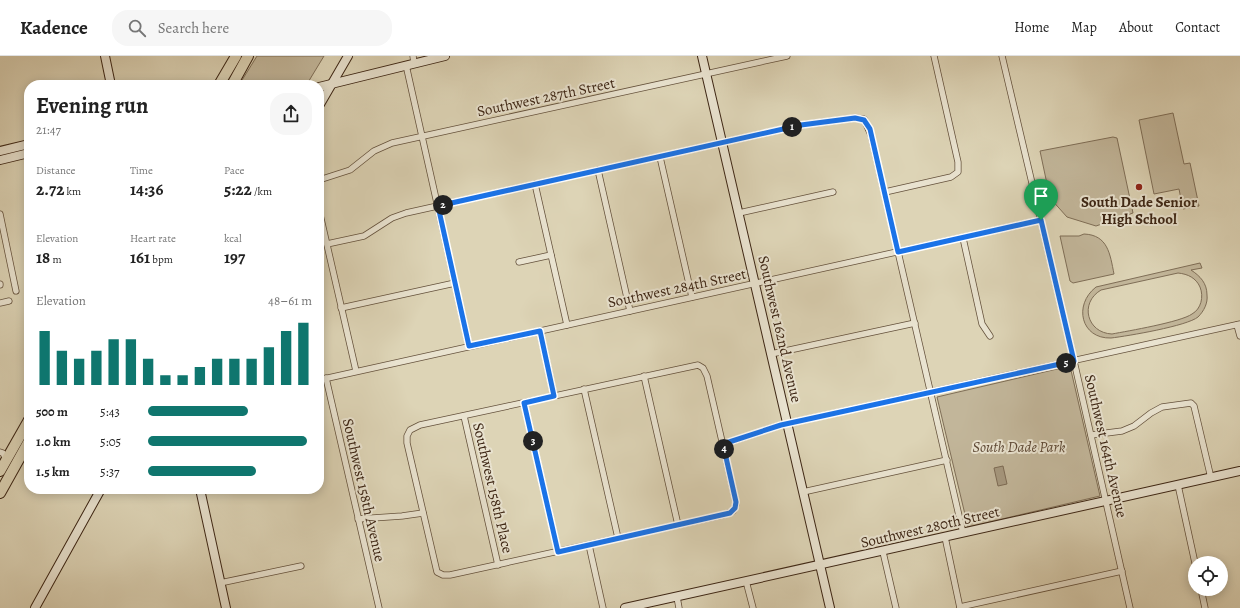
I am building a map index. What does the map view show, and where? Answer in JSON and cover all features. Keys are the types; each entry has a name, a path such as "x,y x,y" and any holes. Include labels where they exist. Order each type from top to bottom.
{"highway":[{"path":"222,80 236,56"},
{"path":"234,80 248,56"},
{"path":"0,471 3,456 24,427"},
{"path":"0,492 24,450"},
{"path":"0,482 7,469 3,456"}],"street":[{"path":"105,56 110,80"},
{"path":"324,86 361,77 411,61 445,56"},
{"name":"Southwest 162nd Avenue","path":"702,56 830,608"},
{"name":"Southwest 287th Street","path":"324,178 350,170 374,151 386,145 787,56"},
{"path":"885,192 951,177 958,172 958,162 934,56"},
{"name":"Southwest 164th Avenue","path":"1002,56 1074,361 1130,608"},
{"path":"346,60 348,73 361,77"},
{"path":"324,98 346,60"},
{"path":"411,61 423,136 469,346"},
{"path":"327,244 364,236 399,215 808,124 855,118 864,120 870,129 963,533"},
{"path":"0,151 24,145"},
{"path":"0,160 24,154"},
{"path":"660,157 692,297"},
{"path":"598,170 630,311"},
{"path":"535,184 567,325"},
{"path":"739,213 832,192"},
{"path":"0,214 16,290"},
{"name":"Southwest 284th Street","path":"326,378 1041,220"},
{"path":"324,231 356,371"},
{"path":"962,238 982,324 990,336"},
{"path":"519,262 551,254"},
{"path":"341,308 455,283"},
{"path":"0,302 8,301"},
{"path":"771,354 915,323"},
{"path":"723,444 787,424 1239,325 1240,336"},
{"path":"540,331 554,396"},
{"path":"694,365 703,368 708,376 735,498 735,508 724,515 448,576 441,575 435,566 407,444 408,433 416,427 554,396 694,365"},
{"path":"644,376 678,525"},
{"name":"Southwest 158th Avenue","path":"326,378 379,608"},
{"path":"584,389 618,538"},
{"path":"524,403 558,552"},
{"path":"1091,435 1122,431 1134,426 1151,413 1162,407 1191,403 1194,406 1211,478"},
{"name":"Southwest 158th Place","path":"464,416 498,565"},
{"path":"803,492 946,460"},
{"name":"Southwest 280th Street","path":"625,608 883,552 1240,471"},
{"path":"1178,485 1193,556"},
{"path":"35,608 98,494"},
{"path":"201,494 226,608"},
{"path":"358,519 402,516 423,512"},
{"path":"945,537 960,608 1122,572"},
{"path":"589,545 603,608"},
{"path":"883,552 896,608"},
{"path":"220,582 301,566"},
{"path":"746,581 753,608"},
{"path":"677,596 679,608"},
{"path":"1202,596 1205,608"}],"green space":[{"path":"257,56 324,56 309,80 242,80"},
{"path":"1173,113 1184,164 1190,163 1199,206 1183,209 1179,189 1154,194 1139,120"},
{"path":"1113,137 1117,138 1133,213 1096,226 1067,217 1050,198 1040,151"},
{"path":"1084,234 1092,235 1103,242 1109,253 1114,274 1073,283 1070,281 1060,236 1079,236"},
{"path":"1200,263 1202,268 1191,270 1200,277 1204,283 1207,291 1207,301 1204,310 1198,317 1182,324 1130,335 1111,338 1101,337 1093,333 1087,327 1084,320 1083,311 1084,303 1089,294 1096,287","holes":["1178,273 1188,275 1194,279 1200,287 1202,295 1200,306 1192,314 1166,323 1112,334 1097,329 1092,323 1088,309 1094,296 1101,290"]},
{"name":"South Dade Park","path":"1070,366 1100,496 968,527 937,397"}],"shaded area":[{"path":"1003,466 1007,484 998,486 994,468"}],"place":[{"name":"South Dade Senior High School","path":"1139,187"}],"route":[{"path":"861,118 866,121 870,129 898,252 1041,220 1074,361 781,425 741,440 723,444 736,502 735,508 730,513 558,552 524,403 554,396 540,331 469,346 438,206 801,125 861,118"}]}
